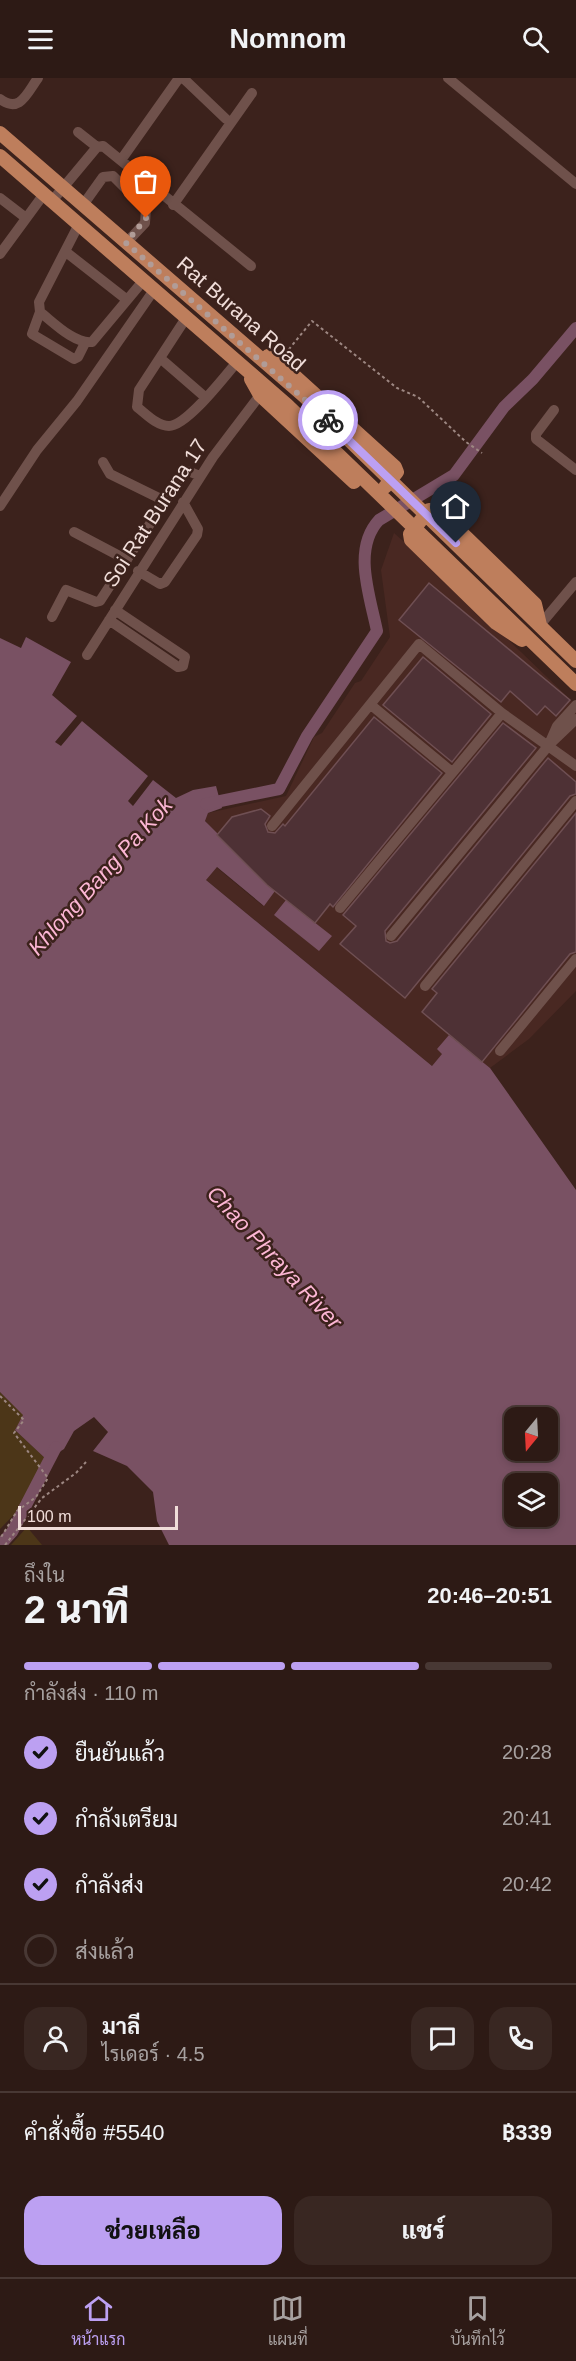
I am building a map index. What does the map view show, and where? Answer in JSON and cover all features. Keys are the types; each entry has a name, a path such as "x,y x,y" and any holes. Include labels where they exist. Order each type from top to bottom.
{"main road":[{"name":"Rat Burana Road","path":"0,133 304,396 576,661"},
{"name":"Rat Burana Road","path":"0,156 288,405 576,684"},
{"path":"223,327 278,363 378,451 397,472 376,498 372,498 260,395 240,364"},
{"path":"540,625 535,604 439,511 429,510 410,534 411,540 496,622 551,660"}],"street":[{"path":"0,99 9,106 14,106 22,101 38,78"},
{"path":"121,160 181,78 226,119"},
{"path":"449,80 576,184"},
{"path":"173,205 252,93"},
{"path":"78,132 97,147"},
{"path":"0,254 26,218 48,197 63,188 97,147 103,146 251,266"},
{"path":"83,205 103,177 113,176 146,209 145,223 126,243"},
{"path":"0,198 26,218"},
{"path":"79,224 39,302 40,312 31,329 32,334 74,359 78,357 85,343"},
{"path":"66,252 126,299"},
{"path":"40,312 85,343 92,342 143,280"},
{"path":"0,506 37,450 77,401 154,290"},
{"path":"186,318 139,390 137,406 156,421 168,426 175,425 190,415 240,364"},
{"path":"160,358 206,397"},
{"name":"Soi Rat Burana 17","path":"87,656 138,571 200,476 260,395"},
{"path":"554,410 536,434 536,440 576,470"},
{"path":"103,462 110,474 165,501"},
{"path":"52,617 66,590 96,602 100,601 183,473 188,471 200,476"},
{"path":"138,571 160,585 165,582 197,535 198,529 183,502"},
{"path":"74,532 127,560"},
{"path":"540,625 576,582"},
{"path":"109,620 178,667 183,666 185,657 115,610"},
{"path":"272,826 419,644 502,713 576,766"},
{"path":"371,705 452,772"},
{"path":"549,745 557,726 576,705"},
{"path":"340,908 502,713"},
{"path":"391,936 549,745 576,719"},
{"path":"424,986 576,801"},
{"path":"500,1051 576,959"}],"path":[{"path":"278,363 312,321 397,388 418,397 466,442 483,453"},
{"path":"0,1396 24,1420 14,1433 48,1478 36,1497 17,1511 0,1539"},
{"path":"5,1545 42,1498 87,1462"}],"shaded area":[{"path":"394,533 437,571 576,705 576,991 529,1039 490,1068 482,1062 438,1049 443,1054 432,1066 205,879 216,867 263,906 205,820 208,813 286,796 314,737 322,733 355,683 361,681 390,637 381,570"},
{"path":"0,1392 24,1415 15,1430 47,1460 38,1490 0,1529"},
{"path":"27,1527 42,1545 11,1545"}],"water":[{"name":"Chao Phraya River","path":"26,637 71,662 52,695 77,716 55,742 61,746 82,721 148,776 128,801 133,806 153,780 176,798 193,790 216,786 222,808 208,813 205,821 275,891 264,906 217,867 206,880 432,1066 442,1054 437,1049 449,1035 490,1068 576,1190 576,1545 169,1545 157,1521 153,1492 127,1466 93,1451 108,1432 94,1417 74,1431 64,1449 47,1460 15,1430 23,1415 0,1392 0,638 21,648"},
{"path":"286,900 332,936 319,951 274,915"}],"building":[{"path":"429,583 570,700 556,716 545,706 537,715 510,691 501,702 399,620"},
{"path":"423,657 491,714 452,762 383,705"},
{"path":"374,717 442,773 333,907 330,904 315,923 267,885 217,835 232,817 261,809 270,816 265,824 268,832 275,833 283,824 285,826"},
{"path":"503,723 536,748 385,931 386,941 390,943 397,941 548,758 576,782 576,794 570,796 405,998 340,944 356,926 343,915"},
{"path":"576,813 576,952 570,954 482,1062 422,1012 437,993 432,989"}],"waterway":[{"name":"Khlong Bang Pa Kok","path":"206,804 279,789 307,736 377,631 365,573 366,545 371,532 379,520 454,475 504,407 533,379 576,328"},
{"path":"0,1545 12,1532 56,1447"}],"way so far":[{"path":"146,218 145,223 126,243 304,396 328,420"}],"route":[{"path":"328,420 456,543"}]}
